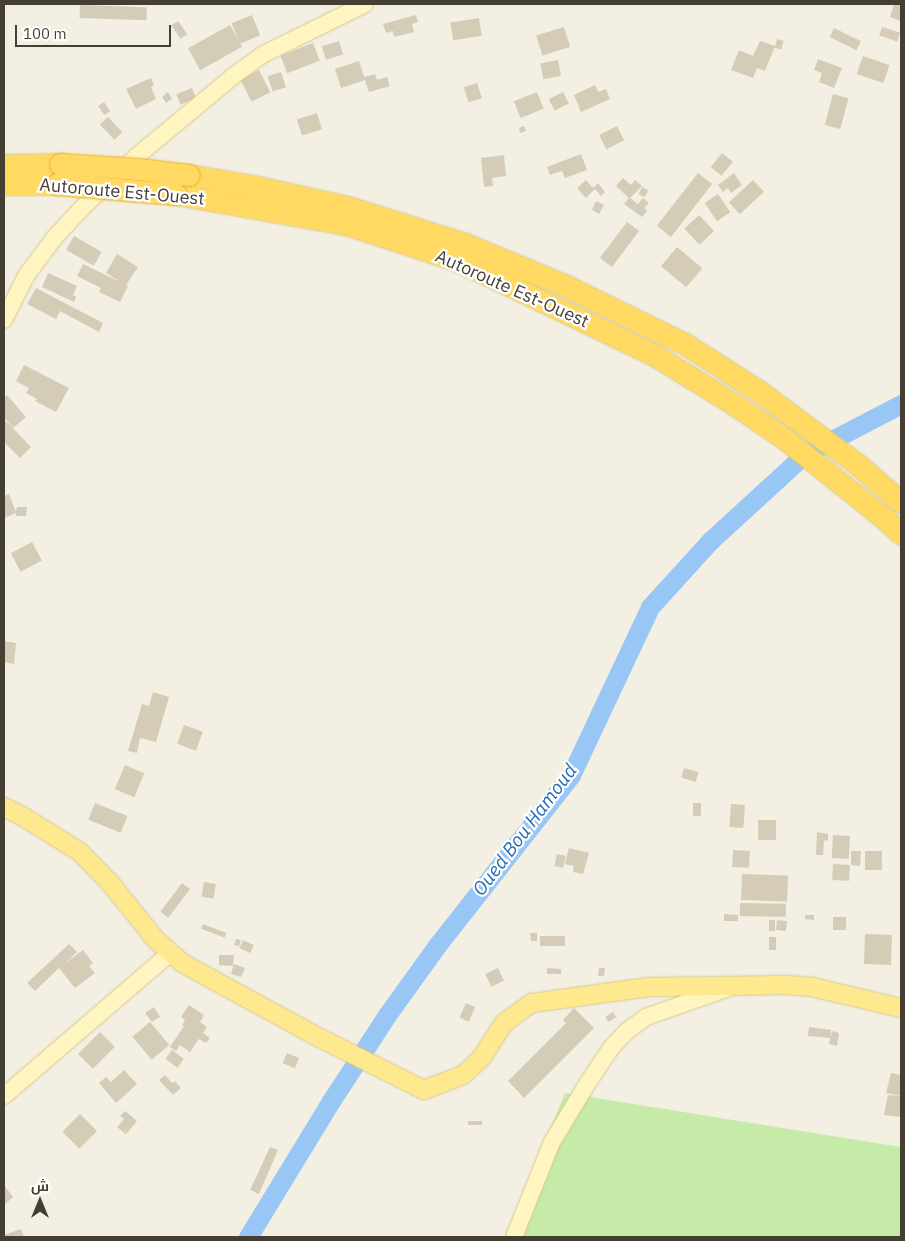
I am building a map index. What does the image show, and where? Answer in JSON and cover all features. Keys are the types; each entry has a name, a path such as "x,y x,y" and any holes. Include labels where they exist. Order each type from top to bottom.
{"highway":[{"name":"Autoroute Est-Ouest","path":"4,165 60,164 138,169 189,175 253,186 348,207 466,244 564,285 685,344 760,392 857,464 901,502"},
{"name":"Autoroute Est-Ouest","path":"4,184 57,184 176,194 346,224 459,261 656,356 737,406 786,439 884,518 901,534"}],"main road":[{"path":"4,320 26,276 55,237 83,207 137,156 232,77 262,55 366,4"},
{"path":"4,807 80,852 111,884 143,925 169,954 312,1034 424,1090 463,1075 482,1057 504,1022 532,1003 649,987 740,985 812,987 901,1008"},
{"path":"4,1096 169,954"},
{"path":"514,1237 552,1142 588,1081 611,1048 627,1031 646,1017 740,985"}],"green space":[{"path":"565,1093 901,1147 901,1237 505,1237"}],"building":[{"path":"894,4 901,4 901,21 890,17"},
{"path":"80,5 147,7 147,20 80,18"},
{"path":"252,15 260,35 240,44 232,23"},
{"path":"416,15 418,22 412,24 414,32 394,37 393,31 386,33 383,24"},
{"path":"479,18 482,36 453,40 450,23"},
{"path":"178,21 187,34 181,39 171,26"},
{"path":"230,25 242,47 200,70 188,48"},
{"path":"564,27 570,47 542,56 536,35"},
{"path":"882,27 900,33 897,41 879,36"},
{"path":"834,28 861,41 857,50 830,37"},
{"path":"777,39 784,41 781,50 775,48"},
{"path":"339,41 343,54 326,60 322,46"},
{"path":"760,41 775,46 765,71 757,68 753,78 731,70 739,50 753,56"},
{"path":"313,43 320,61 287,73 280,56"},
{"path":"863,56 889,65 883,83 857,74"},
{"path":"818,59 842,68 834,88 819,82 822,73 814,70"},
{"path":"558,60 561,76 543,79 540,63"},
{"path":"359,61 364,77 375,74 377,80 387,77 390,86 369,92 365,80 341,88 335,69"},
{"path":"259,70 270,92 252,102 240,80"},
{"path":"281,72 286,87 273,92 268,76"},
{"path":"151,78 154,85 151,87 156,99 136,109 126,89"},
{"path":"477,83 482,98 469,103 464,87"},
{"path":"595,85 598,92 606,89 610,99 581,112 574,95"},
{"path":"192,88 196,98 180,105 176,94"},
{"path":"168,92 172,99 166,103 162,97"},
{"path":"537,92 544,109 521,118 514,101"},
{"path":"563,92 569,104 555,111 549,99"},
{"path":"833,94 848,98 840,129 825,125"},
{"path":"104,102 110,111 104,115 98,106"},
{"path":"317,113 322,129 302,135 297,119"},
{"path":"108,117 122,132 114,140 100,125"},
{"path":"524,126 526,131 520,133 519,128"},
{"path":"617,126 624,140 606,149 599,135"},
{"path":"722,153 733,162 722,176 711,167"},
{"path":"581,154 587,170 565,178 562,171 550,175 547,167"},
{"path":"504,155 506,176 492,178 493,186 484,187 481,158"},
{"path":"698,173 712,184 671,237 657,226"},
{"path":"734,173 742,185 731,193 728,188 723,192 718,185"},
{"path":"623,178 631,185 635,180 642,186 630,198 638,204 643,198 649,203 644,208 647,211 642,217 624,204 629,198 616,186"},
{"path":"586,180 593,188 598,183 605,192 601,196 595,189 586,198 577,188"},
{"path":"753,180 764,192 740,214 729,203"},
{"path":"642,187 648,190 645,197 638,194"},
{"path":"718,194 730,212 717,221 705,203"},
{"path":"596,201 604,205 599,214 592,210"},
{"path":"699,215 714,231 699,245 684,229"},
{"path":"627,222 639,231 612,267 600,258"},
{"path":"74,236 102,252 94,266 66,250"},
{"path":"677,247 702,268 686,287 661,266"},
{"path":"117,254 138,267 126,285 128,286 120,302 99,292 101,288 77,276 83,264 120,282 106,273"},
{"path":"48,273 77,286 73,295 76,297 74,302 42,287"},
{"path":"36,288 103,323 99,332 60,311 56,319 27,304"},
{"path":"24,365 69,388 56,412 35,401 37,399 26,393 29,388 16,381"},
{"path":"7,395 26,417 13,428 4,417 4,398"},
{"path":"4,419 31,447 20,458 4,442"},
{"path":"9,494 16,512 17,507 27,507 26,516 16,516 16,513 4,518 4,496"},
{"path":"32,542 42,561 21,572 11,553"},
{"path":"4,641 16,643 14,664 4,662"},
{"path":"153,692 169,697 156,742 140,738 137,753 128,751 142,704 149,706"},
{"path":"184,725 203,732 196,751 177,744"},
{"path":"125,765 144,773 134,797 115,789"},
{"path":"684,768 698,772 696,782 681,778"},
{"path":"95,803 127,816 121,833 88,820"},
{"path":"693,803 701,803 701,816 693,816"},
{"path":"731,804 745,805 743,828 729,827"},
{"path":"758,820 776,820 776,840 758,840"},
{"path":"817,832 828,834 828,841 824,840 823,855 816,855"},
{"path":"833,835 850,836 849,859 832,858"},
{"path":"569,848 589,853 583,874 573,872 574,866 565,864"},
{"path":"733,850 750,851 749,868 732,867"},
{"path":"851,851 861,851 860,866 851,865"},
{"path":"865,851 882,851 882,870 865,870"},
{"path":"557,854 566,856 563,868 554,866"},
{"path":"833,864 850,865 849,881 832,880"},
{"path":"742,874 788,876 787,902 741,900"},
{"path":"204,882 216,884 214,899 202,897"},
{"path":"182,883 190,889 168,918 160,912"},
{"path":"740,903 786,904 786,917 740,916"},
{"path":"724,914 738,915 738,921 724,921"},
{"path":"805,915 814,915 814,920 805,919"},
{"path":"833,917 846,917 846,930 833,930"},
{"path":"769,920 775,920 775,931 769,931"},
{"path":"777,920 787,921 786,931 776,930"},
{"path":"203,924 226,933 225,938 201,929"},
{"path":"530,933 537,933 537,941 531,941"},
{"path":"865,934 892,935 891,965 864,964"},
{"path":"540,936 565,936 565,946 540,946"},
{"path":"769,937 776,937 776,950 769,950"},
{"path":"236,939 241,940 239,946 234,945"},
{"path":"243,940 254,945 250,953 239,948"},
{"path":"69,944 77,952 64,964 83,950 93,963 89,966 95,973 75,988 59,968 35,991 27,983"},
{"path":"219,955 234,955 233,966 219,965"},
{"path":"234,964 245,968 241,977 231,974"},
{"path":"498,968 504,981 491,987 485,974"},
{"path":"547,968 561,969 561,974 547,974"},
{"path":"599,968 605,968 604,976 598,976"},
{"path":"466,1003 475,1007 469,1022 459,1018"},
{"path":"189,1005 204,1015 200,1022 207,1027 203,1033 210,1038 206,1043 199,1039 190,1052 180,1045 176,1051 170,1047 184,1026 182,1025 185,1020 181,1017"},
{"path":"154,1007 160,1017 152,1022 145,1013"},
{"path":"574,1008 594,1028 524,1098 508,1081 566,1023 563,1020"},
{"path":"613,1012 616,1017 608,1022 605,1017"},
{"path":"150,1022 169,1045 152,1060 132,1037"},
{"path":"809,1027 831,1030 830,1038 808,1036"},
{"path":"832,1031 839,1033 837,1046 829,1044"},
{"path":"100,1032 115,1047 93,1069 78,1054"},
{"path":"172,1050 184,1059 177,1068 165,1059"},
{"path":"287,1053 299,1058 295,1068 283,1063"},
{"path":"124,1070 137,1084 116,1103 99,1083 106,1077 111,1082"},
{"path":"891,1073 901,1075 901,1096 886,1093"},
{"path":"165,1075 172,1083 175,1081 181,1088 173,1095 159,1080"},
{"path":"888,1095 901,1096 901,1117 884,1115"},
{"path":"125,1111 137,1121 126,1134 117,1127 124,1119 120,1116"},
{"path":"80,1114 97,1131 79,1149 62,1132"},
{"path":"468,1121 482,1121 482,1125 468,1125"},
{"path":"270,1147 278,1150 259,1194 250,1190"},
{"path":"4,1185 13,1197 4,1205"},
{"path":"21,1229 24,1237 4,1237 4,1235"}],"waterway":[{"name":"Oued Bou Hamoud","path":"248,1237 331,1101 387,1015 439,943 571,775 650,607 710,541 805,454 901,404"}]}
